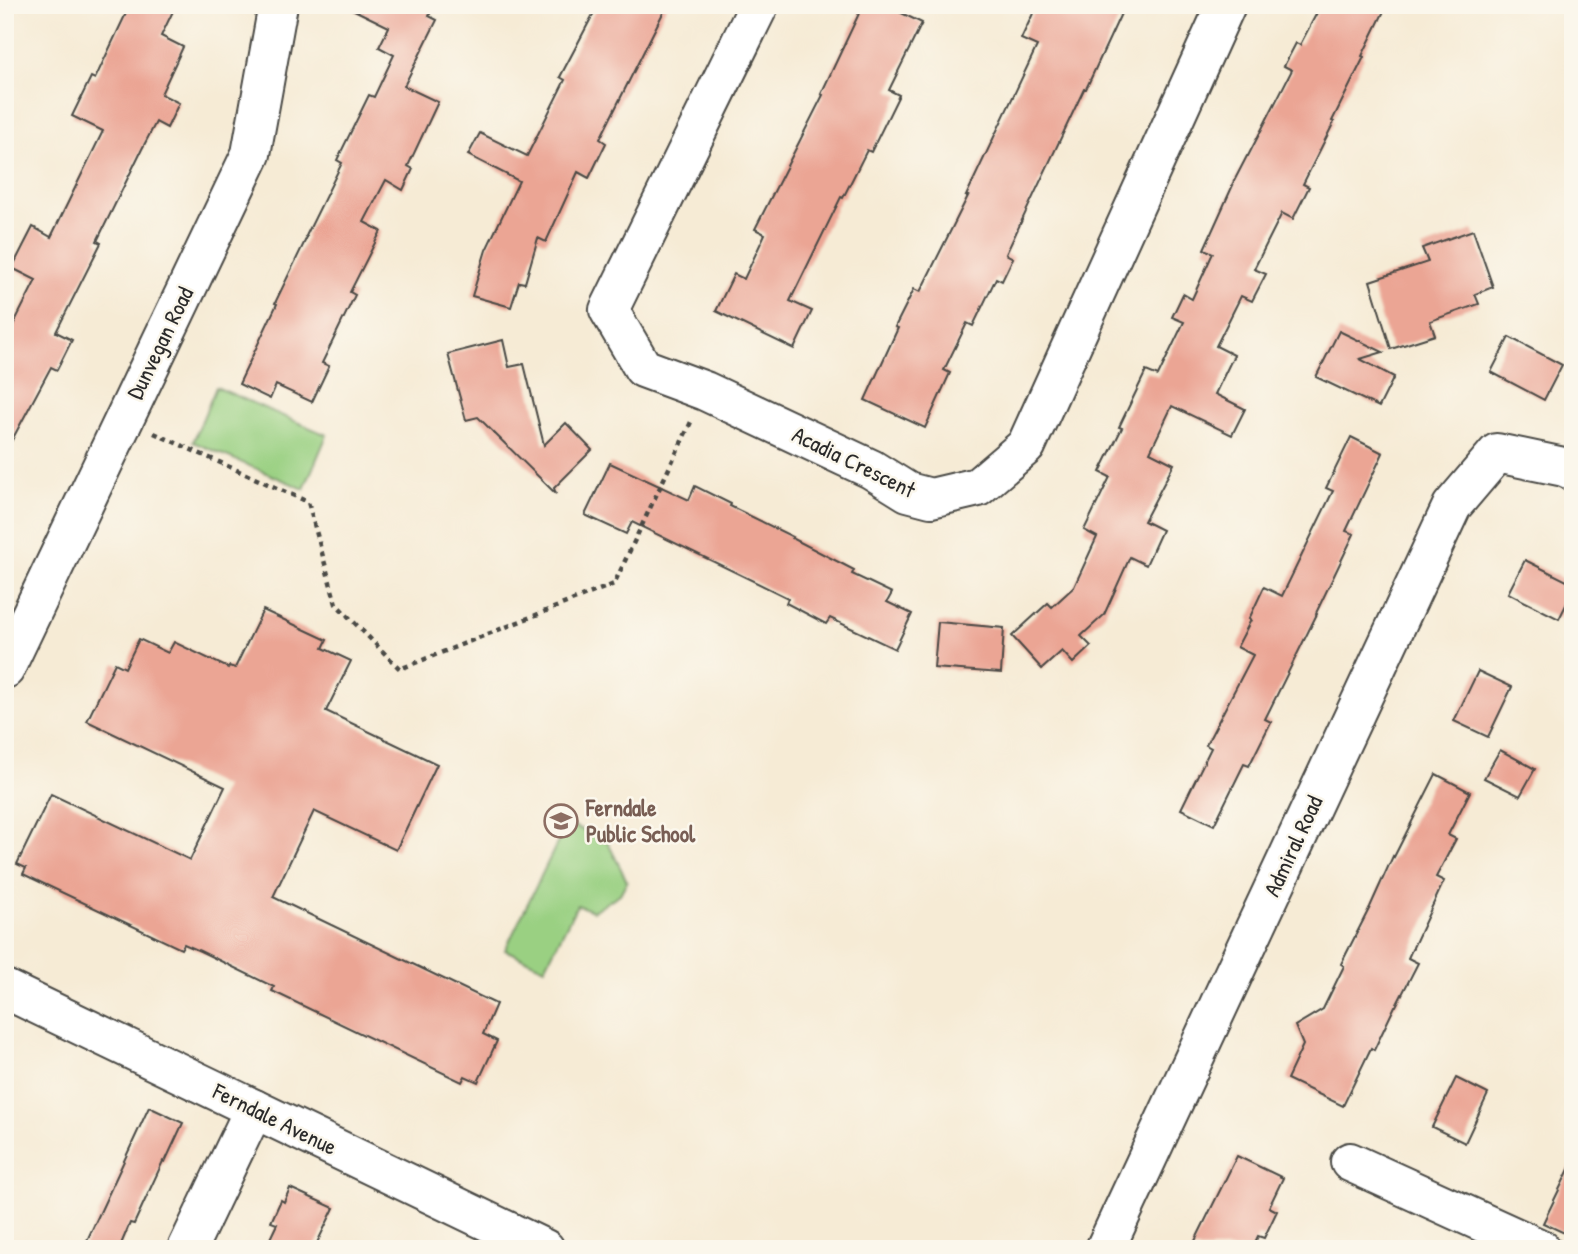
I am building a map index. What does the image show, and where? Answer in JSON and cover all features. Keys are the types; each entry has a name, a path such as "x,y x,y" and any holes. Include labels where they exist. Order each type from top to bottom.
{"street":[{"name":"Dunvegan Road","path":"5,670 251,154 278,5"},
{"name":"Acadia Crescent","path":"759,5 609,310 643,368 705,391 872,469 908,492 930,498 978,487 1026,446 1226,5"},
{"name":"Admiral Road","path":"1105,1249 1452,506 1497,453 1573,471"},
{"name":"Ferndale Avenue","path":"5,989 545,1249"},
{"path":"187,1249 254,1109"},
{"path":"1350,1162 1541,1249"}],"path":[{"path":"124,420 308,502 336,604 400,669 614,584 705,391"}],"green space":[{"path":"216,387 327,435 304,489 193,442"},
{"path":"567,823 607,841 627,881 620,894 593,911 577,905 545,968 505,950"}],"building":[{"path":"130,5 176,5 161,36 183,47 161,94 179,103 167,128 156,122 142,149 97,241 101,243 56,332 72,340 57,370 51,367 5,453 5,341 36,280 12,268 33,227 51,237 103,131 72,116 91,77 95,79"},
{"path":"344,5 434,5 429,16 437,20 404,86 438,102 408,166 413,169 403,190 386,180 364,222 381,231 350,292 355,295 322,363 329,366 312,402 276,385 270,399 239,384 342,163 337,160 369,95 374,97 394,55 379,47 389,27"},
{"path":"598,5 667,5 600,139 606,143 589,178 578,172 546,242 538,238 525,283 519,282 511,307 472,296 486,250 519,181 468,155 480,133 527,156 565,80 560,77"},
{"path":"863,5 885,5 922,23 889,90 899,95 871,152 867,150 843,198 841,197 790,301 812,311 794,349 716,311 734,274 744,279 765,234 755,229 823,95 821,94"},
{"path":"1037,5 1125,5 1006,254 1013,258 1002,281 996,278 973,326 967,323 944,370 950,373 925,428 865,400 898,328 895,327 914,289 920,292 968,196 1037,46 1021,39"},
{"path":"1321,5 1387,5 1303,184 1309,187 1293,219 1282,213 1254,269 1266,274 1252,301 1241,296 1216,346 1234,355 1215,394 1245,409 1232,435 1172,406 1150,452 1174,464 1144,521 1162,530 1146,565 1130,557 1104,615 1081,636 1091,646 1073,663 1062,651 1042,669 1012,636 1048,603 1052,607 1074,587 1097,537 1084,530 1110,477 1100,472 1122,428 1119,427 1146,371 1158,376 1184,322 1172,317 1183,294 1192,299 1213,253 1204,249 1232,185 1292,70 1284,66 1296,43 1300,45"},
{"path":"1473,230 1493,287 1475,294 1479,304 1430,321 1435,335 1391,349 1370,281 1428,262 1422,248"},
{"path":"1339,331 1383,352 1360,359 1394,377 1379,407 1316,377"},
{"path":"1509,337 1562,365 1544,400 1491,372"},
{"path":"503,340 509,367 524,364 544,445 566,423 592,450 554,488 556,494 478,417 466,420 448,354"},
{"path":"1351,437 1383,453 1346,531 1354,534 1265,719 1271,722 1249,766 1244,764 1214,825 1181,809 1211,748 1206,745 1253,655 1237,647 1264,587 1282,596 1333,491 1326,488"},
{"path":"610,463 689,500 695,486 854,570 852,574 892,593 887,602 912,614 895,649 830,618 826,624 786,603 788,598 632,522 626,534 585,515"},
{"path":"1525,560 1573,584 1573,591 1559,619 1508,593"},
{"path":"263,610 327,640 323,648 351,661 326,711 437,764 396,850 314,811 273,897 496,1004 483,1034 497,1041 478,1082 465,1076 462,1082 272,991 274,987 200,951 184,944 181,949 23,874 26,868 17,864 51,794 190,860 225,787 87,721 115,663 125,668 139,639 168,653 174,642 228,668 235,668"},
{"path":"938,622 1004,628 1001,673 934,668"},
{"path":"1478,671 1512,687 1488,737 1454,721"},
{"path":"1500,750 1535,769 1520,796 1484,778"},
{"path":"1436,774 1470,792 1448,835 1456,839 1436,877 1444,881 1408,958 1418,963 1374,1050 1371,1048 1343,1106 1287,1079 1303,1045 1295,1026 1323,1009 1344,966 1341,964"},
{"path":"1456,1078 1488,1094 1465,1143 1432,1127"},
{"path":"149,1107 183,1123 165,1162 163,1161 134,1224 130,1223 119,1249 83,1249"},
{"path":"1237,1156 1283,1178 1269,1207 1277,1211 1264,1238 1258,1236 1252,1249 1191,1249"},
{"path":"1573,1161 1573,1237 1543,1223"},
{"path":"290,1188 334,1208 314,1249 265,1249 277,1224 271,1222"}],"place":[{"name":"Ferndale Public School","path":"561,821"}]}
